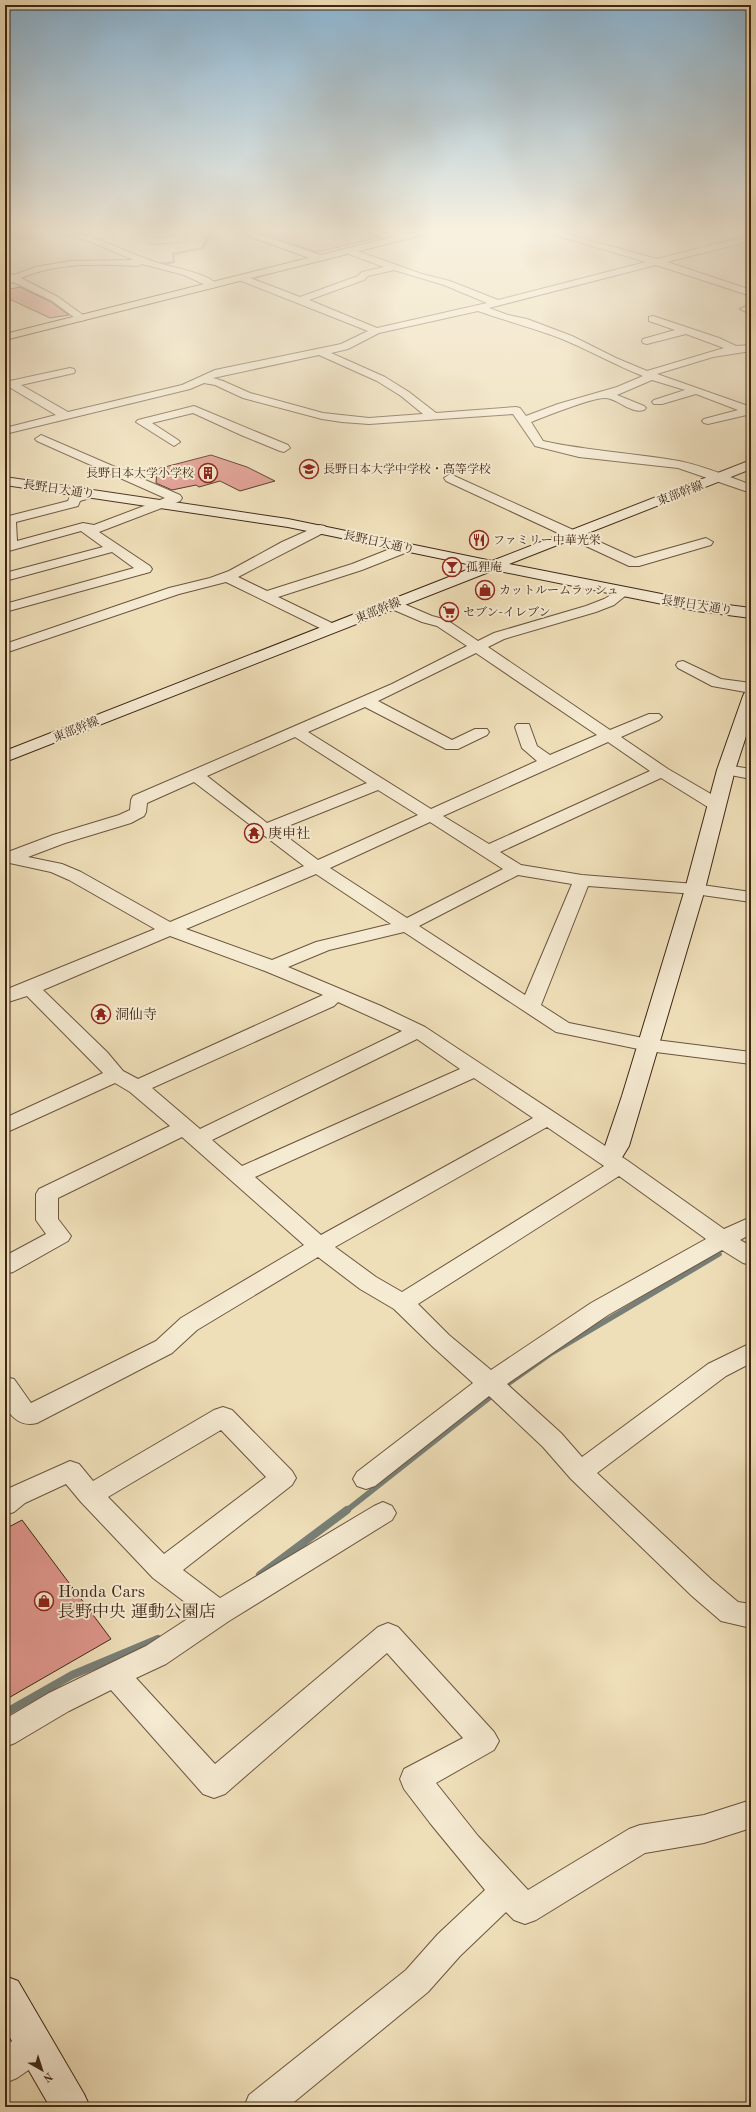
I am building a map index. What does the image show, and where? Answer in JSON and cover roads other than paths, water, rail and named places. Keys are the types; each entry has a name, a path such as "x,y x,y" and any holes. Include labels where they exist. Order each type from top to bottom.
{"highway":[{"path":"5,336 45,327"}],"street":[{"path":"365,327 376,331"},
{"path":"7,429 186,387 215,373 344,346 376,331 396,327"},
{"path":"538,327 568,338 649,375 749,408"},
{"path":"676,327 732,348"},
{"path":"647,341 687,330"},
{"path":"524,420 644,381 649,375 711,353 732,348 751,348"},
{"path":"321,352 381,379 405,394 433,416"},
{"path":"8,384 70,370"},
{"path":"202,379 219,383 247,396 322,416 369,421 516,410 539,444 579,453 679,466 720,477 751,489"},
{"path":"8,384 66,416"},
{"path":"658,402 696,390"},
{"path":"162,392 245,433 284,448"},
{"path":"605,394 640,408"},
{"path":"708,421 749,408"},
{"path":"174,442 142,422 194,409"},
{"path":"5,443 14,433 7,429"},
{"path":"41,439 176,498 163,505 95,529 83,527 8,548 9,520 74,503 74,498 89,494"},
{"name":"東部幹線","path":"5,757 751,464"},
{"path":"450,478 634,563 706,542"},
{"name":"長野日大通り","path":"5,481 264,519 320,529 405,548 623,592 697,606 751,613"},
{"path":"5,608 145,569 83,527"},
{"path":"5,649 174,591 227,577 320,529"},
{"path":"5,577 113,548"},
{"path":"266,596 357,567 405,548"},
{"path":"138,570 159,585"},
{"path":"227,577 331,628"},
{"path":"9,857 59,839 125,819 138,812 139,800 366,701 499,636 591,609 609,602 623,592"},
{"path":"5,593 19,604"},
{"path":"392,604 427,619 442,623 662,772 717,805"},
{"path":"683,665 717,683 751,688"},
{"path":"402,1303 615,1163 617,1146 695,889 703,852 726,770 751,696"},
{"path":"366,701 452,746 480,732"},
{"path":"5,997 30,988 317,867 548,762 654,717"},
{"path":"522,727 530,748 548,762"},
{"path":"296,731 378,784 516,869 582,880 695,889 751,897"},
{"path":"726,770 751,774"},
{"path":"488,851 662,772"},
{"path":"196,776 317,867 563,1028 648,1045 751,1058"},
{"path":"266,829 378,784"},
{"path":"9,857 56,868 75,876 169,929 272,967 374,1010 418,1031 546,1119 615,1163 722,1240 751,1258"},
{"path":"272,967 323,946 405,926 516,869"},
{"path":"530,1007 582,880"},
{"path":"30,988 100,1056 116,1075 138,1087 192,1132 239,1176 319,1246 368,1283 402,1303 441,1341 497,1389 552,1440 580,1472 702,1588 731,1613 751,1616"},
{"path":"138,1087 327,1002 336,994"},
{"path":"5,1266 60,1236 48,1220 47,1194 192,1132 418,1031"},
{"path":"239,1176 474,1070"},
{"path":"5,1126 116,1075"},
{"path":"5,1386 16,1404 28,1416 164,1347 189,1324 319,1246 546,1119"},
{"path":"366,1479 497,1389 645,1283 751,1225"},
{"path":"580,1472 716,1370 751,1352"},
{"path":"90,1495 223,1417 283,1478 163,1570"},
{"path":"5,1505 16,1496 70,1471 90,1495 163,1570 218,1613"},
{"path":"5,1734 59,1702 116,1676 156,1655 218,1613 383,1512"},
{"path":"116,1676 214,1784 388,1635 484,1741 416,1779 506,1890 526,1909 640,1839 704,1829 751,1814"},
{"path":"261,2107 417,1982 449,1945 506,1890"},
{"path":"5,1994 71,2107"},
{"path":"5,2066 34,2046"}],"waterway":[{"path":"502,1388 550,1354 719,1254"},
{"path":"346,1511 494,1394"},
{"path":"260,1575 347,1510"},
{"path":"5,1713 72,1675 158,1639"}],"place":[{"name":"長野日本大学中学校・高等学校","path":"309,469"},
{"name":"長野日本大学小学校","path":"208,473"},
{"name":"ファミリー中華光栄","path":"479,540"},
{"name":"孤狸庵","path":"452,567"},
{"name":"カットルームラッシュ","path":"485,590"},
{"name":"セブン-イレブン","path":"449,612"},
{"name":"庚申社","path":"254,833"},
{"name":"洞仙寺","path":"101,1014"},
{"name":"Honda Cars 長野中央 運動公園店","path":"44,1601"}]}
